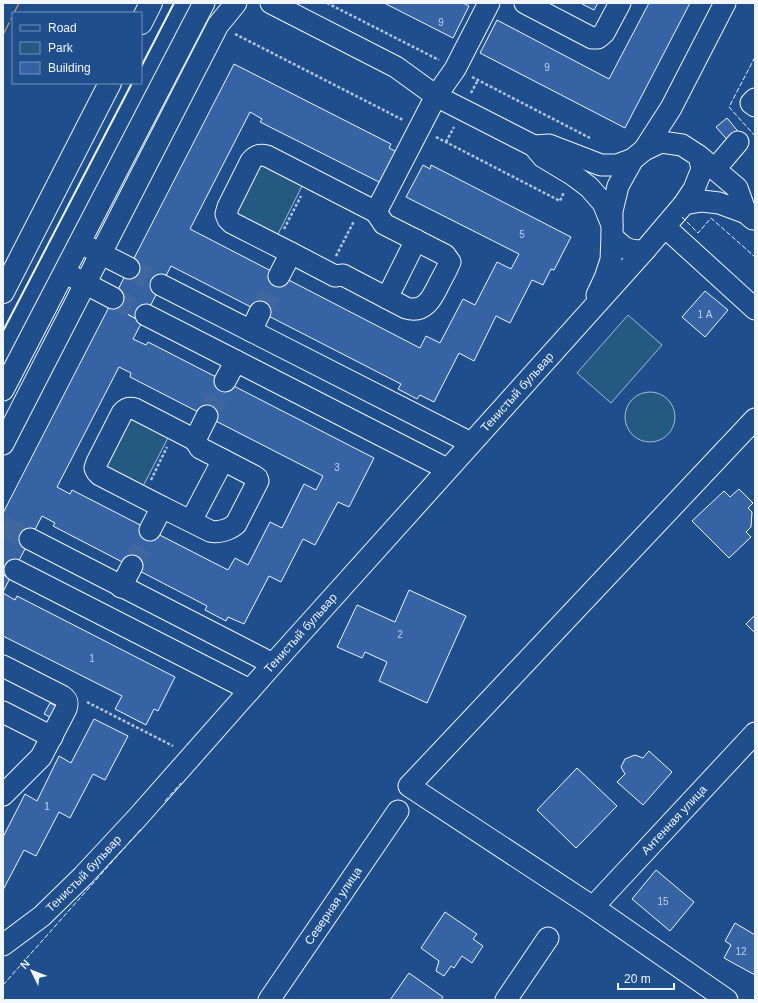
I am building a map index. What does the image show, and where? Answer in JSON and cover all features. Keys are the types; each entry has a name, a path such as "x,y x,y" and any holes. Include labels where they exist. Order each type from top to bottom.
{"main road":[{"path":"142,21 151,3"},
{"path":"3,292 109,84"}],"street":[{"path":"3,390 204,3"},
{"path":"3,444 218,25 236,3"},
{"path":"271,3 396,67 436,96 534,146 543,157 590,187 603,203 612,231 619,244 626,249 636,251 645,250"},
{"path":"369,208 419,129 436,96 455,69 489,3"},
{"path":"525,3 592,38 598,38 604,33 620,3"},
{"name":"Тенистый бульвар","path":"589,312 605,278 611,260 612,211 618,186 670,108 725,3"},
{"path":"755,98 751,102 755,106"},
{"path":"670,108 674,128 690,150 737,188 750,217"},
{"path":"534,146 549,145 601,164 617,165 639,155 661,142 690,150"},
{"path":"715,169 738,142"},
{"name":"Тенистый бульвар","path":"3,945 42,916 83,876 665,227 694,189 702,169 690,150"},
{"path":"261,154 369,208 384,224 448,258 450,262 432,298 423,306 412,309 406,308 343,275 335,276 232,223 226,214 251,161 256,156 261,154"},
{"path":"684,204 702,201 719,203 750,217"},
{"path":"665,227 755,309"},
{"path":"386,298 416,240"},
{"path":"79,243 129,268"},
{"path":"279,276 283,249"},
{"path":"64,273 114,298"},
{"path":"161,285 470,443"},
{"path":"251,331 260,312"},
{"path":"146,315 448,469"},
{"path":"225,381 236,361"},
{"path":"130,407 195,440 200,448 254,476 258,481 233,527 220,532 210,531 162,507 100,475 95,468 122,413 125,409 130,407"},
{"path":"195,440 207,416"},
{"path":"727,1000 593,907 409,786 755,419"},
{"path":"191,521 223,460"},
{"path":"150,530 162,507"},
{"path":"30,540 273,664"},
{"path":"121,586 132,566"},
{"path":"14,570 250,690"},
{"path":"3,666 62,696 68,703 52,736 38,760 3,794"},
{"path":"3,712 52,736"},
{"name":"Антенная улица","path":"593,907 755,733"},
{"name":"Северная улица","path":"269,1000 398,811"},
{"path":"506,1000 548,938"}],"path":[{"path":"218,25 560,201"},
{"path":"470,97 478,80"},
{"path":"446,142 455,124"},
{"path":"283,249 310,178"},
{"path":"328,272 369,208"},
{"path":"142,496 176,430"},
{"path":"66,699 84,701 173,746"}],"green space":[{"path":"268,164 304,182 276,238 239,219 235,210 257,167"},
{"path":"628,315 662,345 611,403 577,373"},
{"path":"645,392 655,392 668,399 675,412 675,422 668,435 655,442 645,442 636,438 629,431 625,422 625,412 629,403 636,396"},
{"path":"136,417 170,434 141,490 108,472 105,464 127,419"}],"building":[{"path":"384,3 463,3 469,6 453,38"},
{"path":"598,3 594,10 582,4"},
{"path":"649,3 690,3 625,128 480,53 497,20 609,79"},
{"path":"234,64 391,144 389,148 397,152 381,183 260,122 262,119 250,112 190,229 420,348 426,336 440,343 463,299 475,305 497,262 511,269 519,254 406,197 423,165 430,169 431,165 571,237 554,270 551,269 543,285 532,280 510,323 496,316 474,361 459,353 434,402 420,395 417,399 398,389 401,384 171,266 142,322 110,305"},
{"path":"727,118 741,135 731,144 716,127"},
{"path":"705,291 728,310 705,337 682,317"},
{"path":"110,305 142,322 133,339 146,345 148,342 374,458 349,507 338,502 315,545 303,539 281,582 269,576 244,624 228,617 226,621 205,610 207,606 53,526 55,523 42,516 10,578 3,575 3,513","holes":["119,367 131,373 130,377 323,476 316,490 304,484 282,528 270,522 248,565 235,558 228,570 72,490 70,494 57,487"]},
{"path":"739,489 753,503 748,508 752,512 751,527 746,532 751,537 729,558 692,521 724,491 730,497"},
{"path":"3,575 10,578 3,592"},
{"path":"409,590 466,616 427,703 379,681 387,662 365,652 362,658 337,647 357,605 395,622"},
{"path":"3,593 15,600 17,596 175,677 158,711 154,709 146,725 115,709 122,696 3,636"},
{"path":"755,615 755,633 746,624"},
{"path":"50,703 60,708 54,719 44,714"},
{"path":"94,719 128,736 105,780 93,774 70,818 59,812 36,856 24,850 3,890 3,837 25,794 37,801 59,756 71,763"},
{"path":"649,751 672,772 643,805 617,782 625,774 621,767 625,759 635,755 643,758"},
{"path":"577,768 617,806 576,848 537,810"},
{"path":"656,870 694,902 670,931 632,899"},
{"path":"445,912 477,934 473,939 483,946 472,963 462,956 454,968 451,966 444,976 436,971 439,961 421,948"},
{"path":"735,923 755,935 755,975 724,958 731,945 725,941"},
{"path":"409,973 443,997 441,1000 390,1000"}],"tunnel":[{"path":"129,268 161,285"},
{"path":"260,312 279,276"},
{"path":"113,298 146,315"},
{"path":"207,416 225,381"},
{"path":"3,526 30,539"},
{"path":"132,566 150,530"}],"fence":[{"path":"755,57 729,107 755,136"},
{"path":"682,217 698,233 711,218 755,257"},
{"path":"165,801 181,783"},
{"path":"3,985 142,828"}],"wall":[{"path":"142,65 174,3"},
{"path":"3,331 131,84"}],"power":[{"path":"14,12 19,3"},
{"path":"3,35 12,17"}]}
